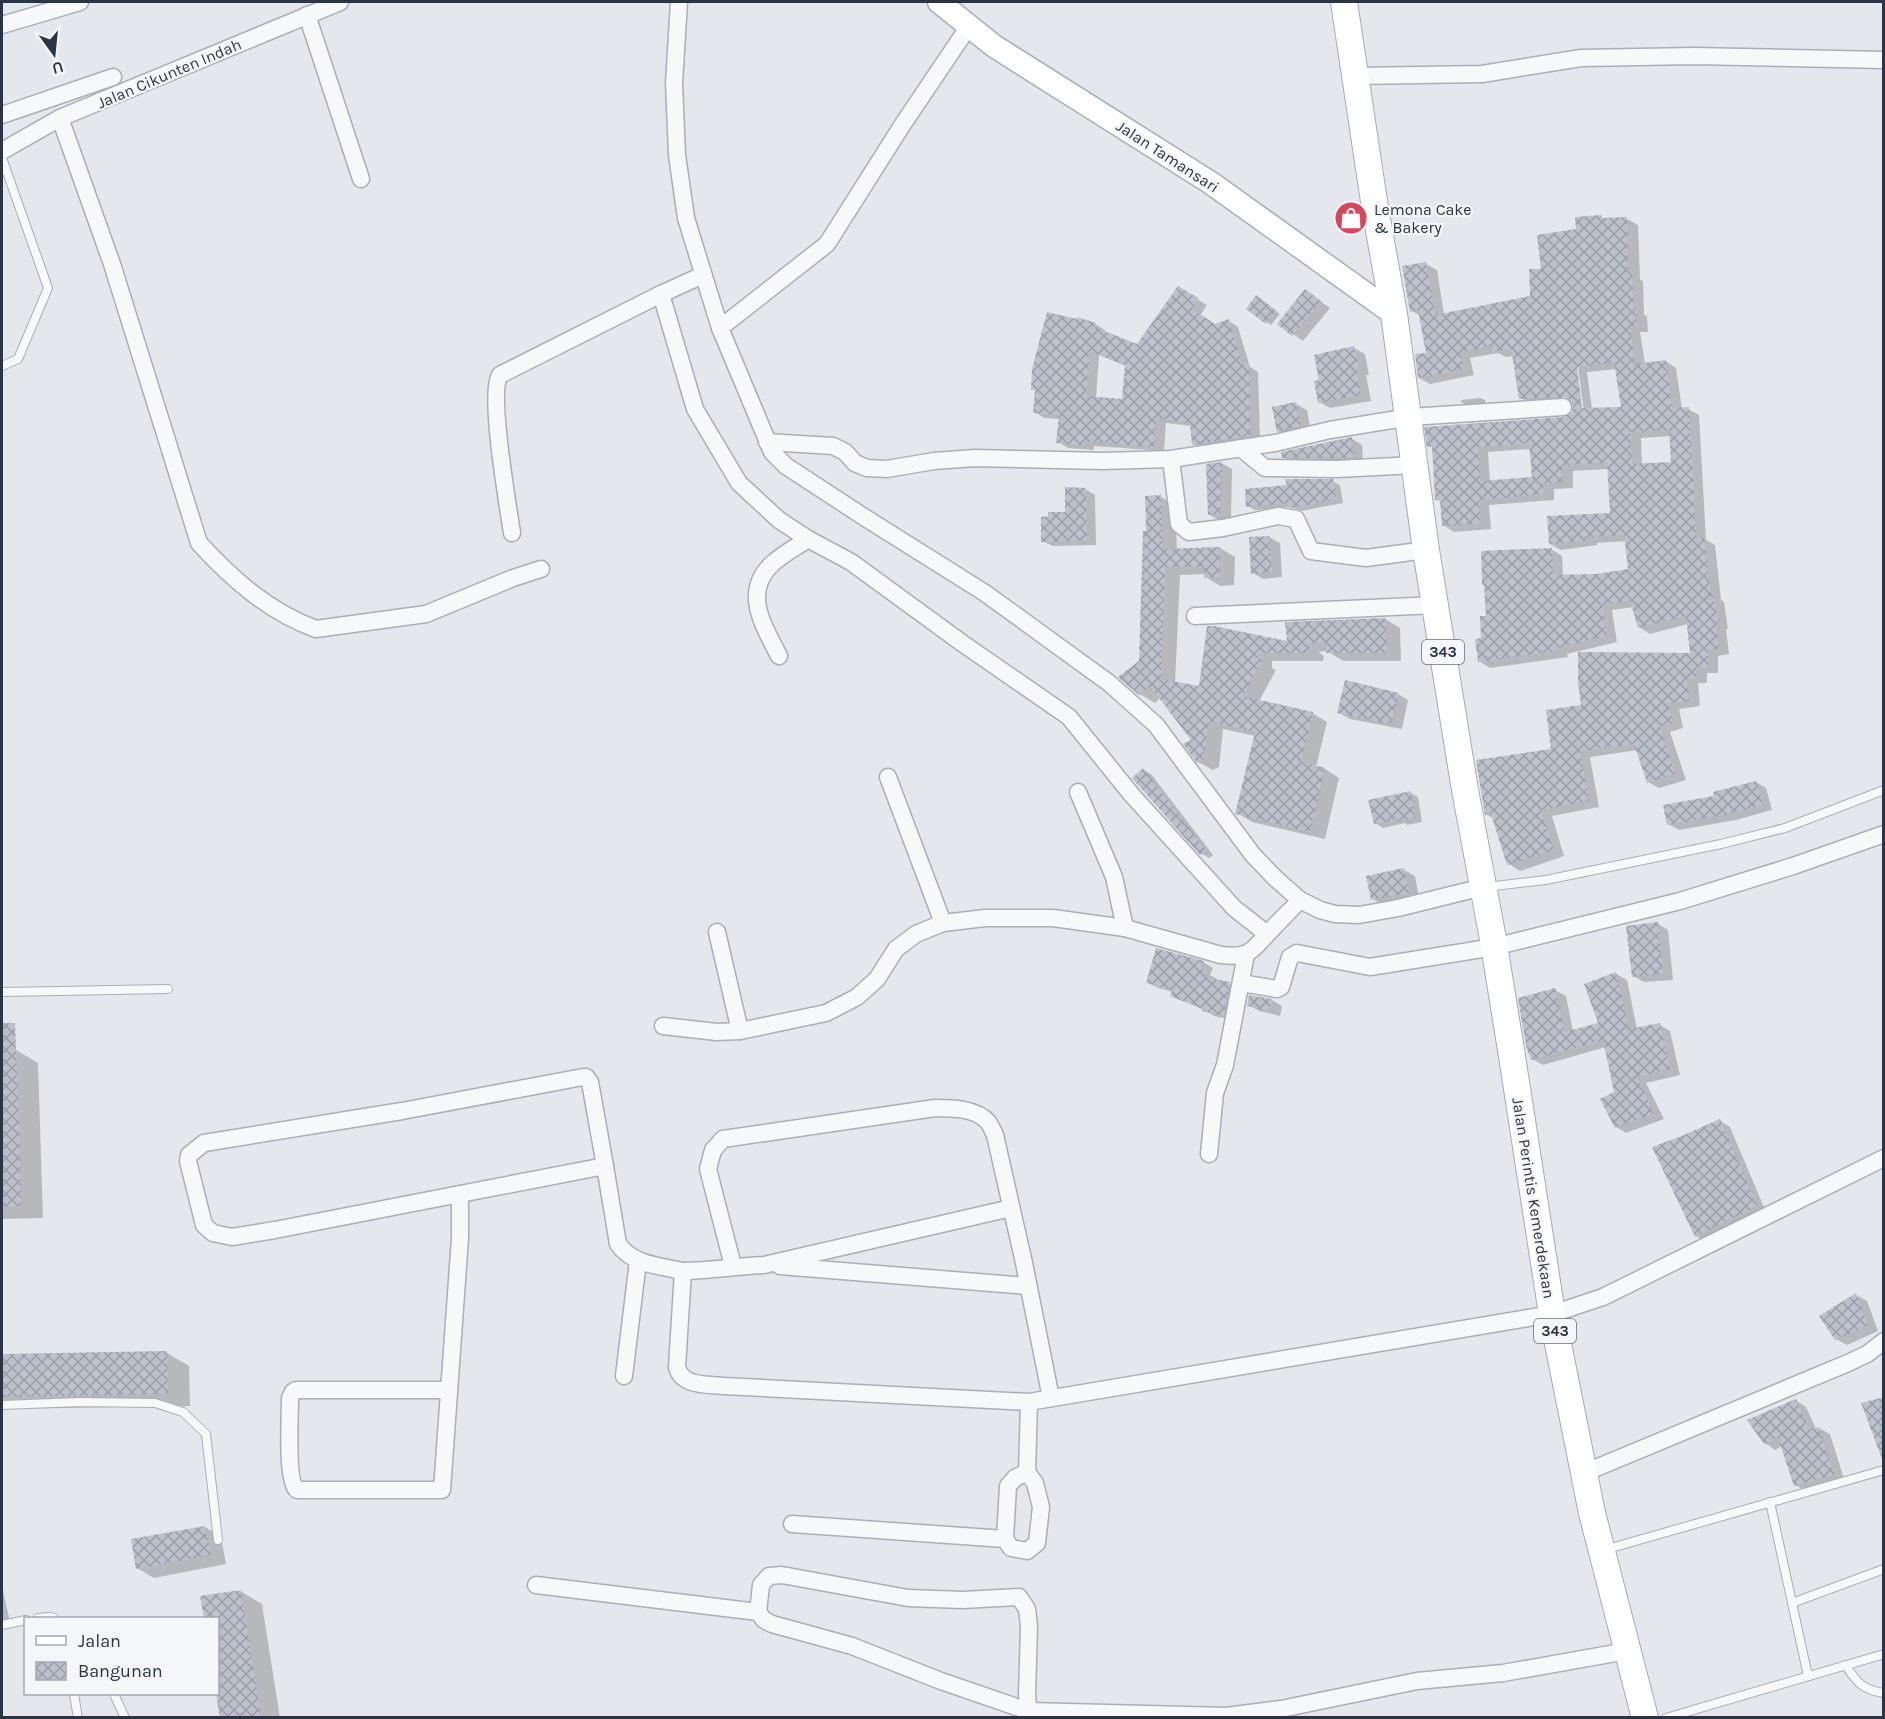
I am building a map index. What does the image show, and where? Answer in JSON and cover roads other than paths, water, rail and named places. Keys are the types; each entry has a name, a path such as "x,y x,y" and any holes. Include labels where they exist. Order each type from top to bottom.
{"main road":[{"name":"Jalan Tamansari","path":"939,2 994,46 1211,183 1394,314"},
{"name":"343","path":"1344,2 1410,417 1426,550 1483,890"},
{"name":"Jalan Perintis Kemerdekaan","path":"1483,890 1552,1314 1592,1513 1645,1718"}],"street":[{"path":"2,25 80,2"},
{"name":"Jalan Cikunten Indah","path":"2,151 60,118 340,2"},
{"path":"679,2 674,83 677,155 697,278 772,452 786,466 985,593 1109,682 1156,725 1253,855 1274,877 1295,905 1335,914 1359,915 1483,890"},
{"path":"307,15 361,179"},
{"path":"720,328 827,244 903,124 969,26"},
{"path":"1356,76 1482,74 1581,58 1694,56 1884,60"},
{"path":"2,116 113,76"},
{"path":"60,118 112,264 200,543 221,567 255,597 299,623 316,629 426,614 513,578 541,569"},
{"path":"512,533 496,411 496,381 500,375 697,278"},
{"path":"666,292 695,409 739,483 779,520 851,562 1069,717 1131,794 1234,908 1271,930"},
{"path":"767,442 834,446 845,452 855,463 867,468 888,469 934,460 975,458 1103,461 1171,459 1275,443 1330,430 1410,417 1563,407"},
{"path":"1241,448 1265,468 1291,470 1414,465"},
{"path":"1171,459 1179,524 1189,532 1223,528 1278,516 1296,519 1311,551 1365,558 1426,550"},
{"path":"779,656 761,620 756,602 761,578 773,564 808,539"},
{"path":"1195,616 1436,605"},
{"path":"888,777 943,923"},
{"path":"1077,792 1114,877 1125,928"},
{"path":"1241,982 1281,987 1290,957 1297,953 1370,967 1493,943 1680,901 1793,866 1884,834"},
{"path":"663,1026 717,1032 740,1031 826,1013 857,998 877,980 896,949 916,934 943,923 985,918 1053,918 1125,928 1221,955 1237,957 1259,945 1295,905"},
{"path":"717,932 740,1031"},
{"path":"1209,1154 1215,1093 1225,1065 1246,954"},
{"path":"605,1166 232,1237 213,1233 204,1225 188,1161 189,1155 204,1143 402,1111 586,1077 590,1082 605,1166 618,1244 638,1261 683,1272 764,1265 1027,1286"},
{"path":"733,1266 708,1168 713,1150 723,1139 935,1108 956,1108 978,1114 987,1121 995,1136 1052,1398"},
{"path":"683,1272 677,1367 679,1375 686,1381 724,1386 1029,1402 1552,1314 1602,1297 1884,1158"},
{"path":"449,1390 296,1390 292,1392 290,1398 290,1470 294,1487 297,1490 442,1490 460,1238 460,1194"},
{"path":"764,1265 1011,1208"},
{"path":"624,1376 638,1261"},
{"path":"1584,1473 1848,1363 1867,1354 1884,1341"},
{"path":"1027,1472 1015,1478 1008,1486 1005,1539 1011,1548 1027,1551 1037,1543 1041,1507 1035,1483 1027,1472 1029,1402"},
{"path":"792,1524 1005,1539"},
{"path":"1028,1714 1029,1626 1027,1609 1019,1597 963,1600 908,1598 782,1575 769,1576 761,1585 758,1612 764,1620 772,1624 852,1646 1028,1714 1226,1716 1281,1709 1417,1681 1503,1673 1628,1651"},
{"path":"536,1585 758,1612"}],"lane":[{"path":"2,158 48,288 18,360 2,366"},
{"path":"1483,890 1546,880 1721,844 1785,828 1884,790"},
{"path":"2,992 168,989"},
{"path":"2,1405 80,1402 155,1403 183,1412 206,1434 218,1540"},
{"path":"1602,1550 1884,1470"},
{"path":"1770,1502 1808,1676"},
{"path":"1792,1603 1884,1569"},
{"path":"2,1625 24,1620"},
{"path":"1666,1718 1884,1654"},
{"path":"1845,1665 1858,1684 1871,1691 1884,1693"},
{"path":"74,1695 78,1718"},
{"path":"114,1695 125,1718"}],"place":[{"name":"Lemona Cake & Bakery","path":"1351,218"}]}
